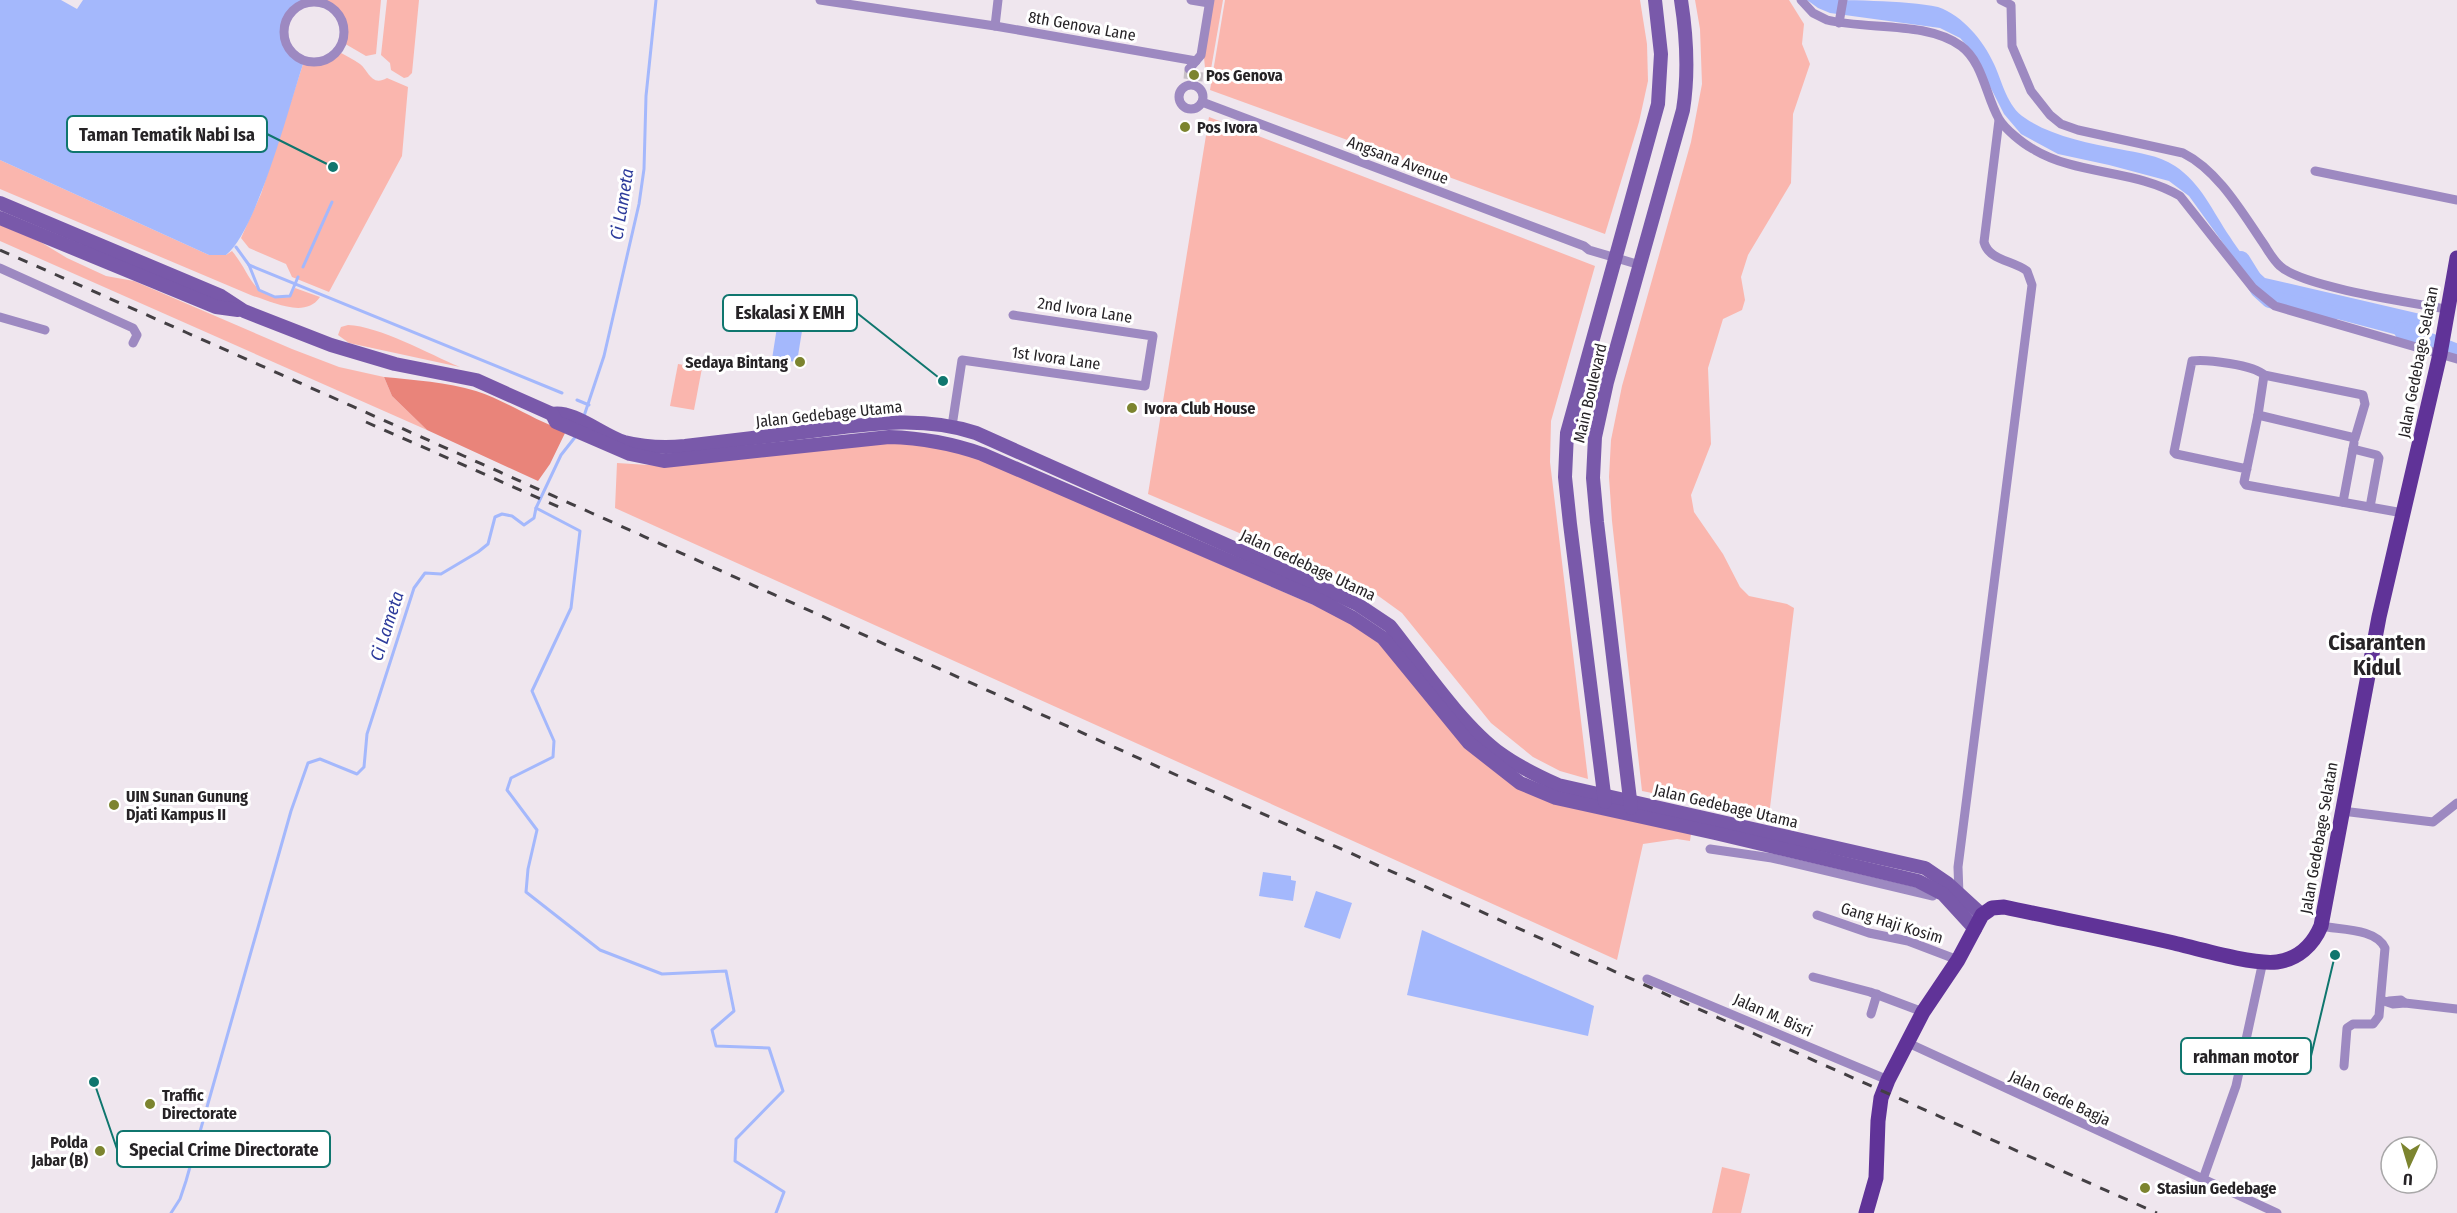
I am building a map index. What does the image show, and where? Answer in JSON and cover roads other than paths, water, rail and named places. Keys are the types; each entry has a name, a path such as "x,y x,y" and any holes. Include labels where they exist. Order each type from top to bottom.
{"main road":[{"name":"Jalan Gedebage Selatan","path":"1979,922 1992,908 2004,907 2263,961 2278,962 2300,954 2313,942 2321,926 2379,617 2440,352 2457,258"},
{"path":"1866,1213 1876,1178 1878,1121 1881,1098 1887,1080 1923,1012 1958,960 1979,922"}],"street":[{"name":"8th Genova Lane","path":"820,0 994,26 1194,74"},
{"path":"994,26 998,0"},
{"path":"1191,0 1209,2 1194,74 1202,102"},
{"name":"Main Boulevard","path":"1606,810 1565,477 1567,432 1612,256 1658,104 1660,54 1654,0"},
{"name":"Main Boulevard","path":"1631,808 1597,522 1593,478 1595,437 1607,382 1677,138 1686,92 1688,59 1681,0"},
{"path":"1802,0 1813,13 1931,33 1963,47 1976,66 2000,120 2030,148 2063,163 2146,181 2165,187 2180,196 2253,288 2275,306 2457,358"},
{"path":"1840,19 1843,0"},
{"path":"2001,0 2012,5 2012,46 2031,91 2041,106 2061,124 2078,130 2183,153 2194,159 2232,198 2280,267 2294,275 2446,314"},
{"path":"307,3 327,6 341,20 344,29 341,46 335,54 324,61 304,61 289,50 284,40 283,31 287,18 298,7 307,3"},
{"name":"Angsana Avenue","path":"1194,74 1179,98 1185,107 1196,107 1202,102 1640,265"},
{"path":"1959,895 1958,867 2032,285 2027,271 1991,254 1986,250 1984,242 2000,120"},
{"path":"2315,171 2457,201"},
{"path":"0,203 221,296 243,311"},
{"path":"0,218 216,307 243,311"},
{"path":"0,268 133,328 137,336 133,342"},
{"name":"Jalan Gedebage Utama","path":"243,311 356,354 476,380 552,414 556,422 567,421 621,445 684,459 736,447 884,423 920,422 952,426 990,439 1358,604 1390,626 1480,736 1501,754 1527,771 1558,784 1604,794 1631,808 1715,833 1834,862 1872,876 1918,881 1933,888 1979,922"},
{"name":"2nd Ivora Lane","path":"1013,315 1153,336 1145,386"},
{"path":"0,317 45,330"},
{"name":"1st Ivora Lane","path":"952,426 962,360 1145,386"},
{"path":"2247,469 2176,454 2173,447 2192,361 2248,367 2259,370 2264,375 2363,395 2365,404 2355,438 2343,502"},
{"path":"2264,375 2244,482 2246,485 2403,513"},
{"path":"2258,415 2355,438"},
{"name":"Jalan Gedebage Utama","path":"736,447 889,437 920,438 955,444 1315,598 1353,618 1383,638 1469,743 1520,783 1556,798 1606,810 1631,808 1925,868 1936,874 1959,895 1979,922"},
{"path":"2353,449 2377,455 2379,458 2370,507"},
{"path":"1043,480 1048,466"},
{"path":"1570,524 1597,522"},
{"path":"1353,618 1358,604"},
{"path":"2342,811 2433,822 2457,803"},
{"path":"1834,862 1836,848"},
{"path":"1710,849 1872,876 1933,896"},
{"name":"Gang Haji Kosim","path":"1817,915 1869,933 1908,941 1958,960"},
{"path":"2321,926 2372,936 2381,941 2386,952 2385,1001 2376,1022 2368,1025 2353,1024 2347,1029 2344,1066"},
{"path":"2203,1179 2236,1086 2263,961"},
{"path":"1813,977 1877,994 1923,1012"},
{"name":"Jalan M. Bisri","path":"1647,979 1887,1080"},
{"path":"1871,1014 1877,994"},
{"path":"2385,1001 2401,1000 2405,1003 2457,1010"},
{"name":"Jalan Gede Bagja","path":"1906,1042 2277,1213"}],"water":[{"path":"0,0 61,0 77,9 83,0 323,0 322,4 298,9 290,15 286,24 284,34 287,44 293,53 304,61 261,194 238,241 226,255 209,255 0,160"},
{"path":"1807,0 1909,3 1938,7 1947,11 1964,23 1984,46 2009,101 2025,118 2046,130 2070,138 2148,155 2169,162 2184,173 2199,189 2238,248 2265,278 2429,316 2424,342 2318,314 2270,294 2244,272 2189,196 2169,181 2058,154 2021,134 2004,114 1972,51 1960,38 1940,28 1830,13"},
{"path":"777,327 802,331 797,362 772,359"},
{"path":"1263,872 1291,876 1291,880 1296,881 1293,901 1259,896"},
{"path":"1316,891 1352,903 1340,939 1304,927"},
{"path":"1422,930 1594,1006 1588,1036 1407,995"}],"waterway":[{"name":"Ci Lameta","path":"584,416 604,356 639,204 644,169 646,96 656,0"},
{"path":"303,267 332,202"},
{"path":"236,247 249,265 562,393"},
{"path":"2241,260 2259,289 2270,299 2330,314"},
{"path":"249,265 259,290 275,297 290,296 298,277"},
{"path":"2403,331 2457,353"},
{"path":"577,400 589,405"},
{"name":"Ci Lameta","path":"171,1213 180,1199 186,1181 291,811 308,763 320,759 357,774 364,767 367,734 414,588 425,573 441,574 488,544 495,517 502,514 512,516 524,525 534,518 536,508 561,455 576,436"},
{"path":"536,508 580,531 571,608 532,691 554,741 553,757 511,778 507,790 537,830 528,869 526,892 600,950 662,974 726,971 734,1011 712,1030 716,1046 769,1048 783,1091 736,1139 735,1161 784,1192 776,1213"}],"tunnel":[{"path":"1188,79 1189,69"},
{"path":"1198,81 1199,71"}],"railway":[{"path":"0,250 2157,1213"},
{"path":"366,422 561,508"}],"place":[{"name":"Pos Genova","path":"1194,75"},
{"name":"Pos Ivora","path":"1185,127"},
{"name":"Taman Tematik Nabi Isa","path":"333,167"},
{"name":"Sedaya Bintang","path":"800,362"},
{"name":"Eskalasi X EMH","path":"943,381"},
{"name":"Ivora Club House","path":"1132,408"},
{"name":"UIN Sunan Gunung Djati Kampus II","path":"114,805"},
{"name":"rahman motor","path":"2335,955"},
{"name":"Special Crime Directorate","path":"94,1082"},
{"name":"Traffic Directorate","path":"150,1104"},
{"name":"Polda Jabar (B)","path":"100,1151"},
{"name":"Stasiun Gedebage","path":"2145,1188"}],"district":[{"name":"Cisaranten Kidul","path":"2377,654"}]}
